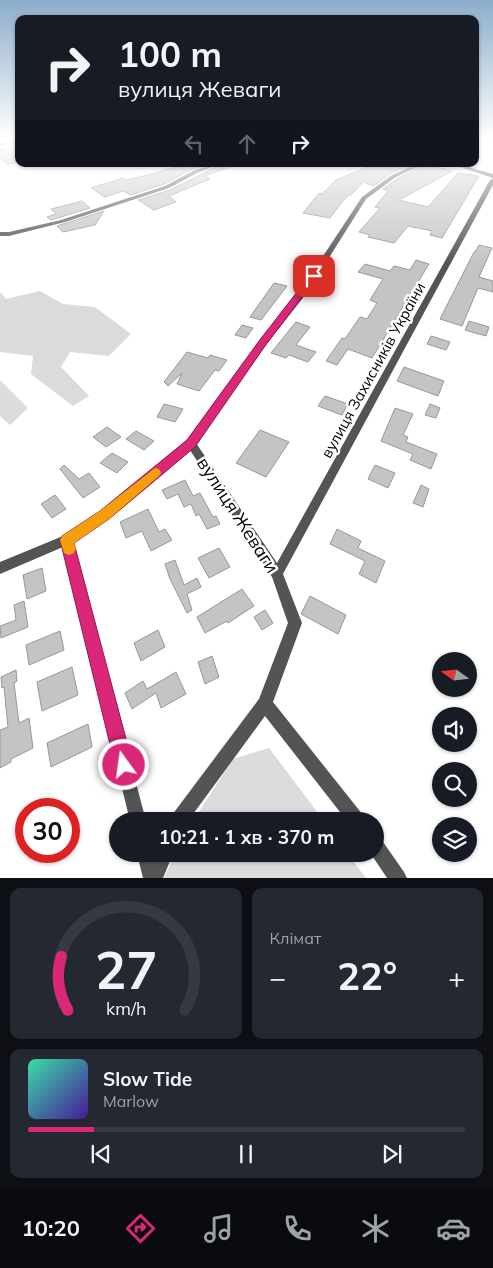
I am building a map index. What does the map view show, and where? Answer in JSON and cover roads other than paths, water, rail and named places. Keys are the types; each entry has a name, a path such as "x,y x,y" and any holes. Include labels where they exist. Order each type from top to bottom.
{"street":[{"path":"0,234 9,234 63,222 167,187 178,181"},
{"name":"вулиця Жеваги","path":"0,568 67,540 104,515 191,443 262,344 303,292 364,198 387,181"},
{"name":"вулиця Захисників України","path":"277,574 492,181"},
{"name":"вулиця Жеваги","path":"185,812 265,704 295,623 277,574 191,443"},
{"path":"67,540 136,812"},
{"path":"265,704 350,812"},
{"path":"384,858 398,878"},
{"path":"148,862 153,878"},
{"path":"153,878 160,862"}]}
